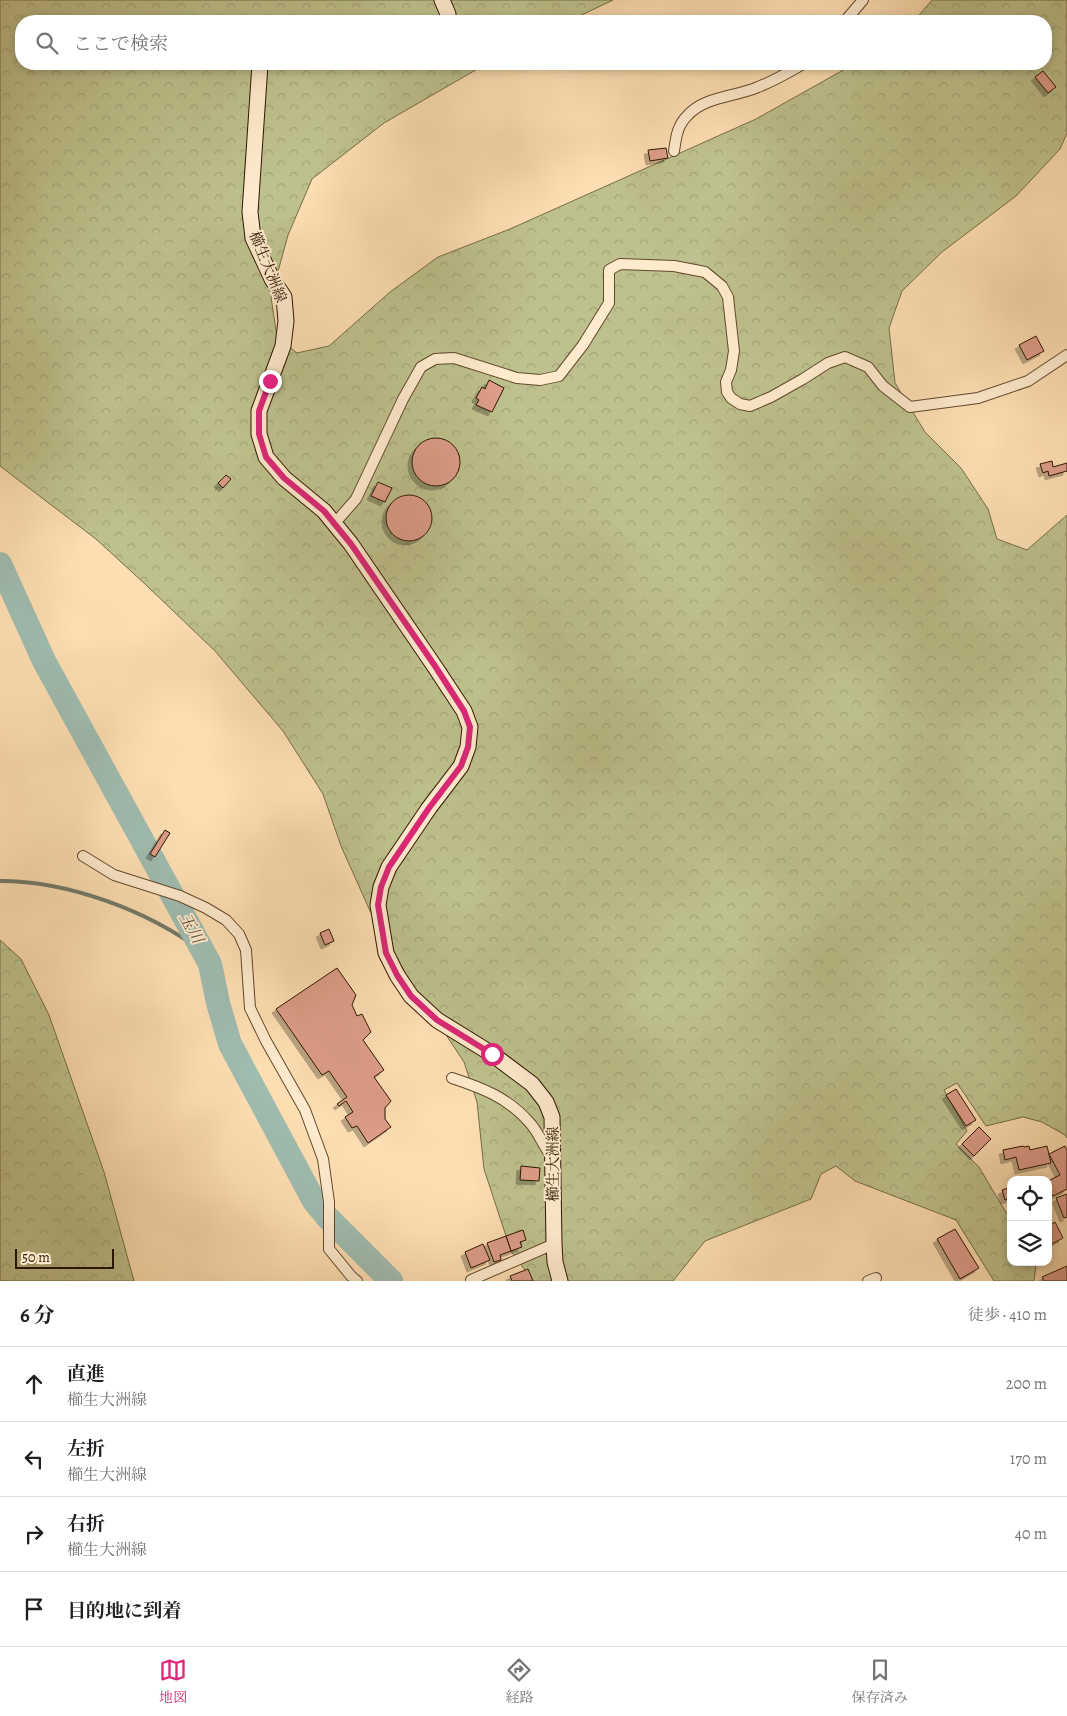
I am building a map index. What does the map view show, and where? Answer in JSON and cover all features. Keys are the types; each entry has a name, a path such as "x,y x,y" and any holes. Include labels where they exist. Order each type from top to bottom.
{"main road":[{"path":"442,0 448,15"},
{"name":"櫛生大洲線","path":"260,70 250,212 253,238 272,279 284,297 286,321 283,346 259,411 259,434 266,457 278,471 335,522 435,666 464,711 470,727 468,747 461,766 429,808 389,867 381,887 378,905 386,953 397,975 411,996 437,1020 492,1054 532,1084 546,1102 552,1116 554,1244 555,1262 560,1281"}],"street":[{"path":"850,15 864,0"},
{"path":"674,152 678,128 687,115 697,108 713,100 758,88 792,70"},
{"path":"335,522 356,498 403,399 421,367 434,359 454,358 517,378 540,380 559,376 583,345 609,303 609,270 620,264 674,266 705,272 722,286 728,297 734,351 731,370 726,382 727,392 731,398 740,404 750,406 772,397 828,363 845,357 868,367 882,386 910,407 978,398 1028,381 1067,355"},
{"path":"83,856 114,875 180,896 206,908 226,920 239,934 246,950 250,1008 266,1041 305,1110 322,1159 328,1202 328,1249 356,1281"},
{"path":"452,1078 487,1090 506,1101 531,1123 546,1150 554,1158"},
{"path":"471,1280 554,1244"}],"green space":[{"path":"0,0 613,0 582,15 15,15 15,70 476,70 384,123 312,179 288,235 271,297 277,337 297,353 329,346 390,292 438,257 510,229 756,119 843,70 1052,70 1052,15 919,15 932,0 1067,0 1067,133 1060,149 1016,196 942,252 902,291 889,328 895,383 925,432 961,468 988,509 997,539 1027,550 1067,515 1067,1138 1042,1122 1023,1117 986,1126 957,1083 944,1090 967,1131 956,1144 979,1167 1007,1214 1007,1266 1036,1266 1034,1281 994,1281 956,1220 855,1181 836,1166 821,1174 811,1199 705,1241 673,1281 533,1281 511,1251 484,1169 477,1102 464,1062 407,976 370,911 341,846 323,794 283,731 215,651 96,539 0,466"},
{"path":"0,940 21,959 49,1015 104,1172 134,1281 0,1281"}],"building":[{"path":"1043,71 1056,87 1048,93 1035,77"},
{"path":"666,148 668,158 650,161 648,150"},
{"path":"1036,336 1044,351 1027,360 1019,345"},
{"path":"489,380 504,388 492,412 476,405 479,400 476,398 482,387 485,389"},
{"path":"431,438 441,438 453,445 460,457 460,467 453,479 441,486 431,486 423,482 416,475 412,467 412,457 416,449 423,442"},
{"path":"1052,461 1053,467 1067,463 1067,471 1049,476 1048,471 1043,473 1040,464"},
{"path":"226,475 231,479 223,488 218,483"},
{"path":"378,482 392,488 385,502 371,496"},
{"path":"414,495 418,496 428,505 431,509 431,527 422,537 414,541 404,541 396,537 387,527 386,513 390,505 400,496"},
{"path":"165,830 170,833 155,857 150,854"},
{"path":"329,929 334,941 325,945 320,933"},
{"path":"337,968 356,995 352,1005 357,1016 362,1014 371,1032 363,1040 384,1070 374,1077 391,1101 385,1108 385,1119 391,1127 368,1143 357,1126 352,1128 345,1117 353,1112 346,1101 339,1106 337,1104 347,1097 329,1071 322,1075 276,1009"},
{"path":"956,1089 976,1120 966,1126 946,1095"},
{"path":"979,1127 991,1139 974,1156 962,1144"},
{"path":"1029,1146 1030,1150 1047,1146 1051,1163 1019,1170 1016,1157 1005,1160 1003,1150"},
{"path":"1065,1146 1067,1150 1067,1189 1053,1196 1052,1179 1060,1175 1049,1154"},
{"path":"521,1166 540,1168 539,1181 520,1180"},
{"path":"1007,1188 1007,1199 1005,1200 1002,1190"},
{"path":"1067,1194 1067,1217 1064,1218 1056,1198"},
{"path":"1055,1222 1063,1238 1052,1244 1052,1224"},
{"path":"955,1229 979,1268 960,1279 937,1239"},
{"path":"523,1230 526,1240 520,1242 522,1247 511,1251 506,1236"},
{"path":"506,1236 511,1251 500,1255 501,1260 494,1262 487,1243"},
{"path":"483,1244 490,1260 471,1268 465,1252"},
{"path":"1067,1266 1067,1281 1044,1281 1042,1277"},
{"path":"528,1269 533,1281 512,1281 510,1276"}],"waterway":[{"name":"玉川","path":"0,564 44,661 210,964 218,1003 230,1044 314,1201 327,1217 391,1281"},
{"path":"0,881 53,886 107,901 158,924 182,937 203,952"}],"route":[{"path":"270,381 259,411 259,434 266,457 284,478 335,522 435,666 464,711 470,727 468,747 461,766 429,808 389,867 381,887 378,905 386,953 397,975 411,996 437,1020 492,1054"}]}
